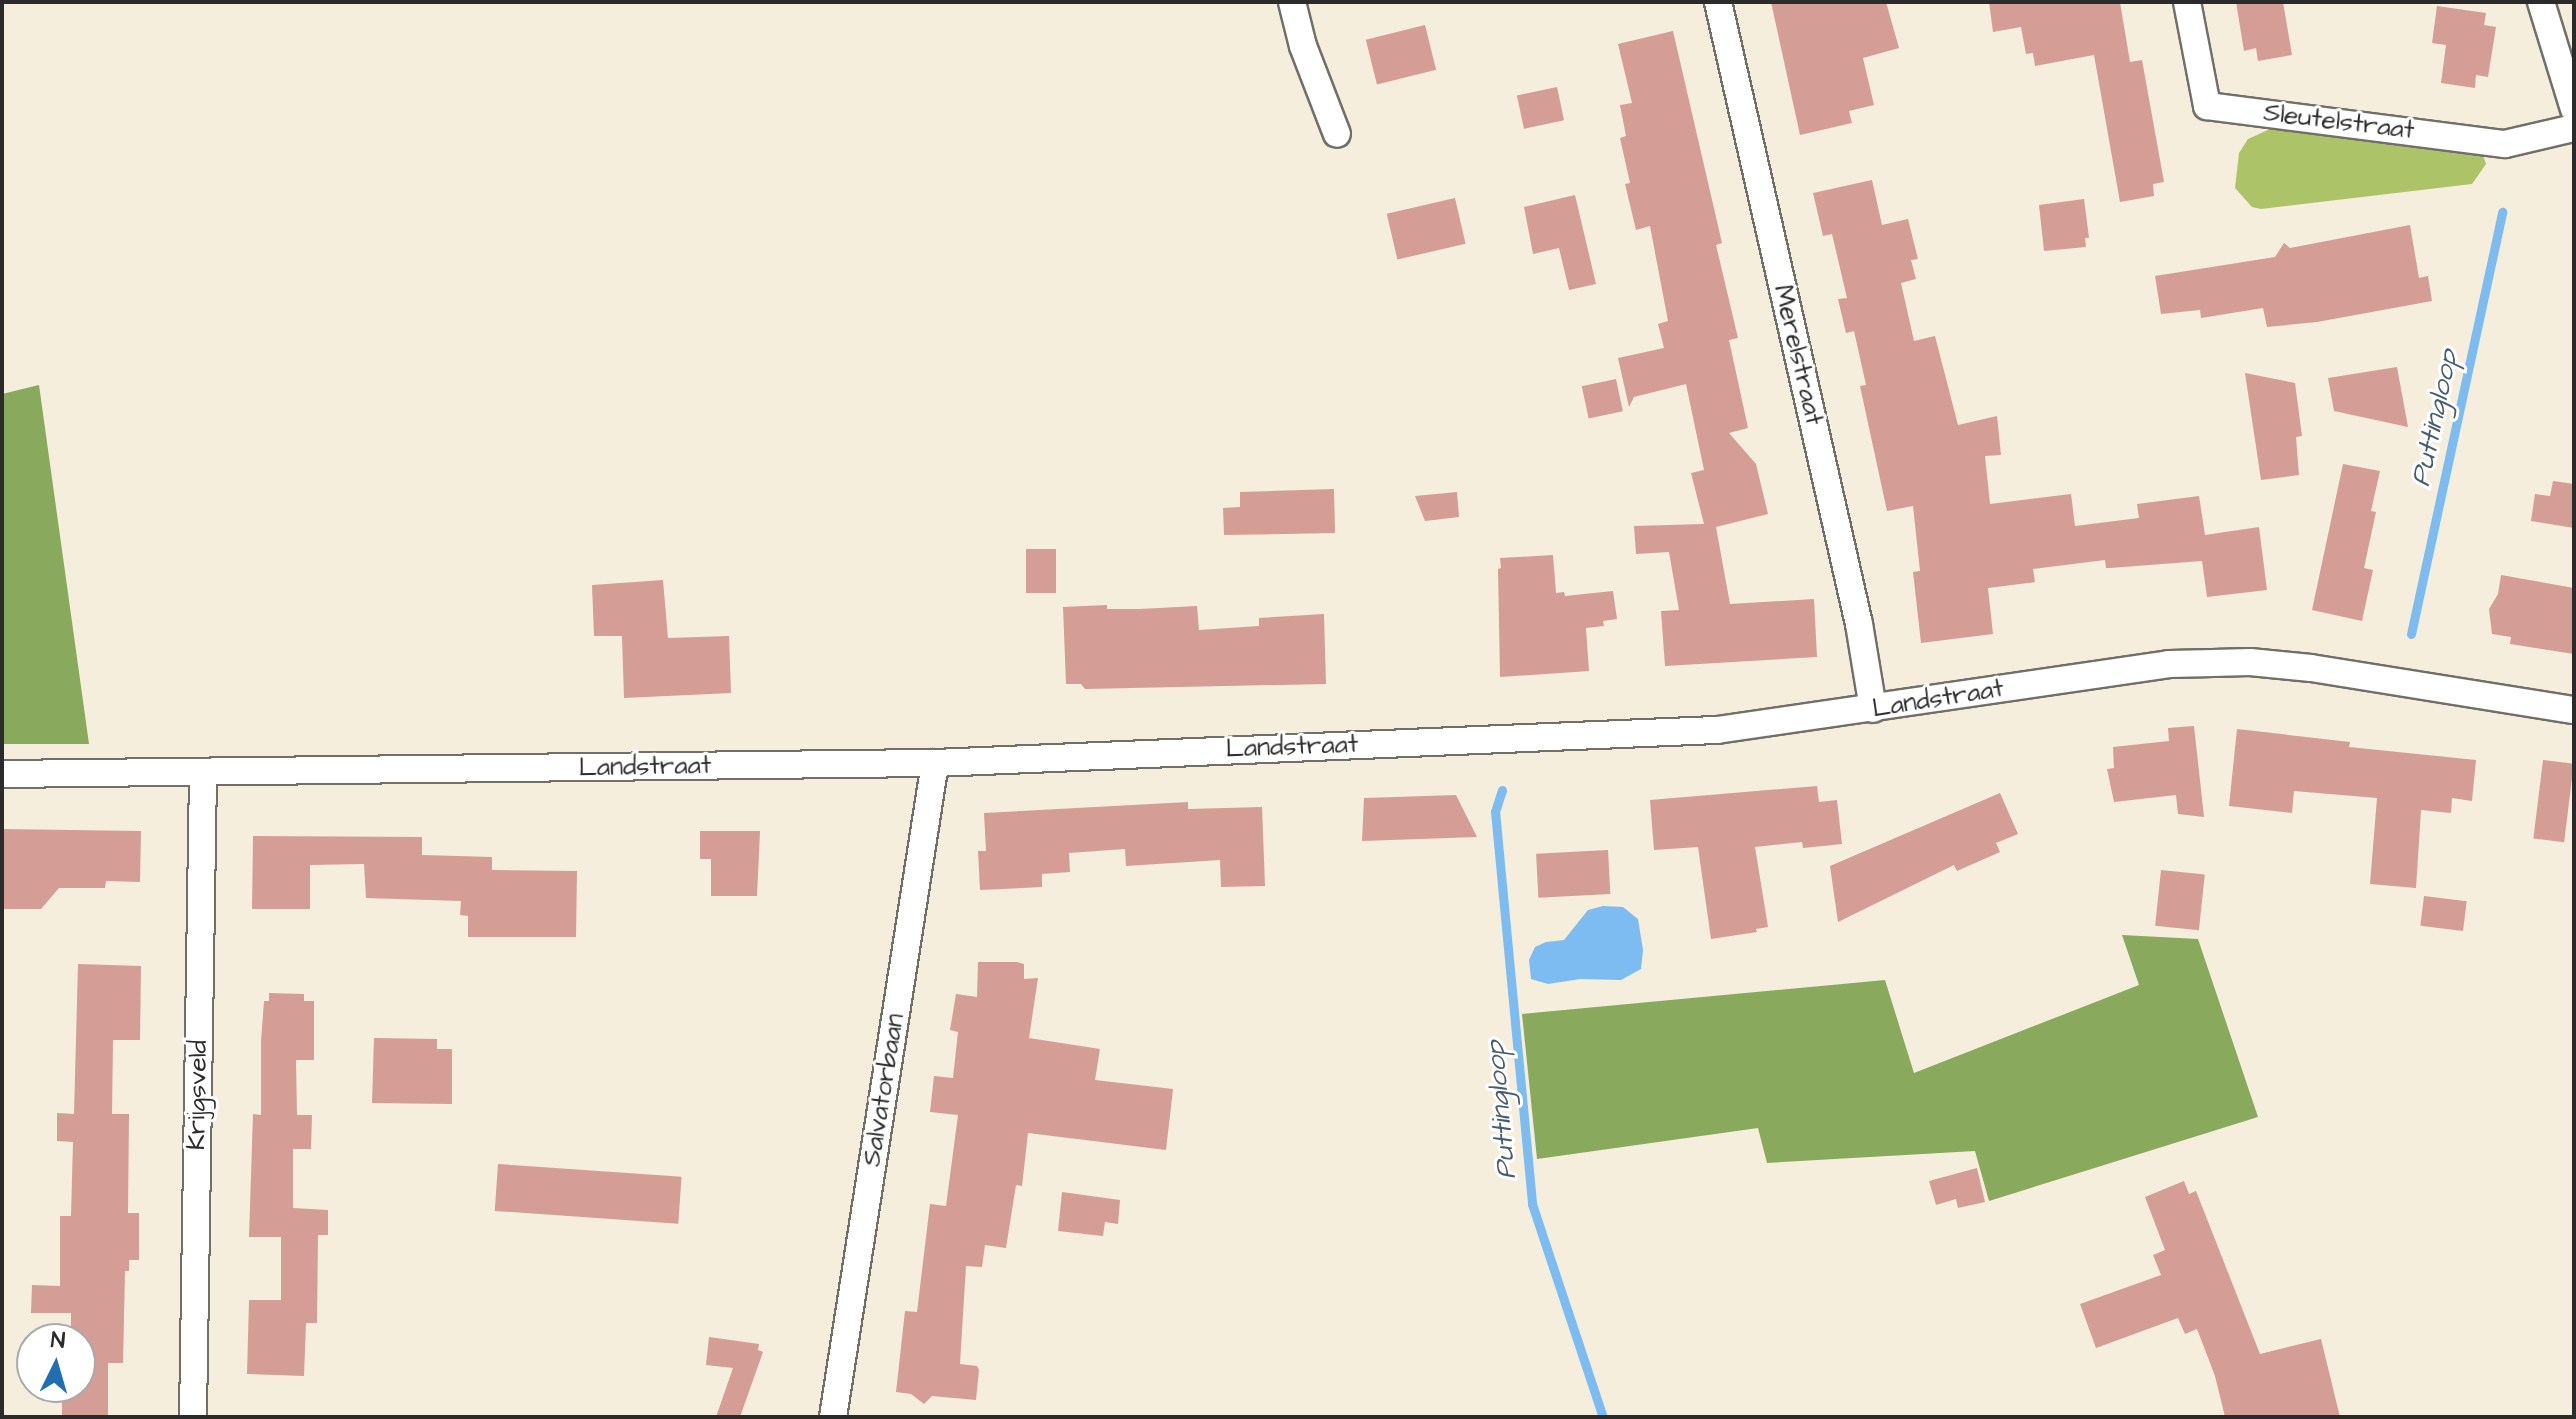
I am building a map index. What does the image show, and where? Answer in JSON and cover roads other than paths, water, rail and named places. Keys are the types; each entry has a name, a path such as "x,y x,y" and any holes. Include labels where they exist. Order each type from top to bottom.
{"street":[{"path":"1292,2 1303,46 1337,134"},
{"name":"Merelstraat","path":"1718,2 1859,624 1873,709"},
{"name":"Sleutelstraat","path":"2187,2 2207,106 2505,144 2574,128"},
{"path":"2541,2 2574,109"},
{"name":"Landstraat","path":"2,774 935,763 1717,730 2169,664 2250,662 2311,668 2574,710"},
{"name":"Salvatorbaan","path":"833,1417 935,763"},
{"name":"Krijgsveld","path":"193,1417 203,773"}],"water":[{"path":"1603,906 1623,907 1638,919 1643,950 1641,969 1621,980 1580,979 1548,984 1531,979 1529,960 1535,947 1564,940 1588,910"}],"waterway":[{"name":"Puttingloop","path":"2411,634 2502,212"},
{"name":"Puttingloop","path":"1502,790 1495,811 1532,1204 1603,1417"}]}
